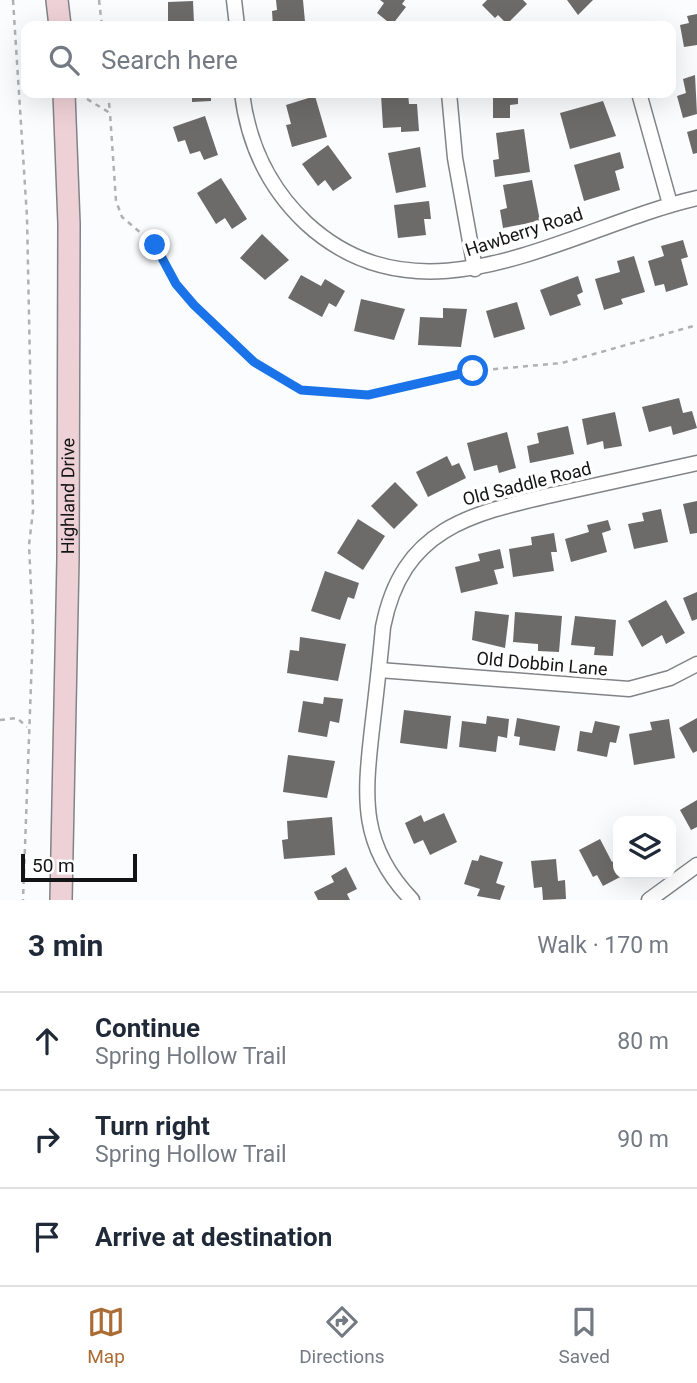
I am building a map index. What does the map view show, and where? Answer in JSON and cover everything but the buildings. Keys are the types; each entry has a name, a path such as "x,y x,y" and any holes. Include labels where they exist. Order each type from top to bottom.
{"main road":[{"path":"57,0 59,21"},
{"name":"Highland Drive","path":"61,900 68,559 69,224 64,98"}],"street":[{"path":"234,0 236,21"},
{"name":"Hawberry Road","path":"243,98 248,128 260,159 286,202 311,227 360,257 396,268 433,273 475,269 697,198"},
{"path":"449,98 455,158 475,269"},
{"path":"640,98 670,205"},
{"name":"Old Saddle Road","path":"412,900 388,871 379,855 368,817 366,776 383,627 394,589 415,555 450,526 493,508 697,463"},
{"name":"Old Dobbin Lane","path":"379,670 610,690 650,685 697,664"},
{"path":"649,900 697,865"}],"path":[{"path":"13,0 27,217 30,472 33,511 29,545 33,629 23,900"},
{"path":"99,0 101,21"},
{"path":"108,98 116,201 122,217 155,245 176,284 194,305 254,362 301,390 368,395 473,371 562,363 697,325"},
{"path":"87,99 110,113"},
{"path":"0,720 17,718 29,728"}],"route":[{"path":"155,245 176,284 194,305 254,362 301,390 351,396 368,395 473,371"}]}
